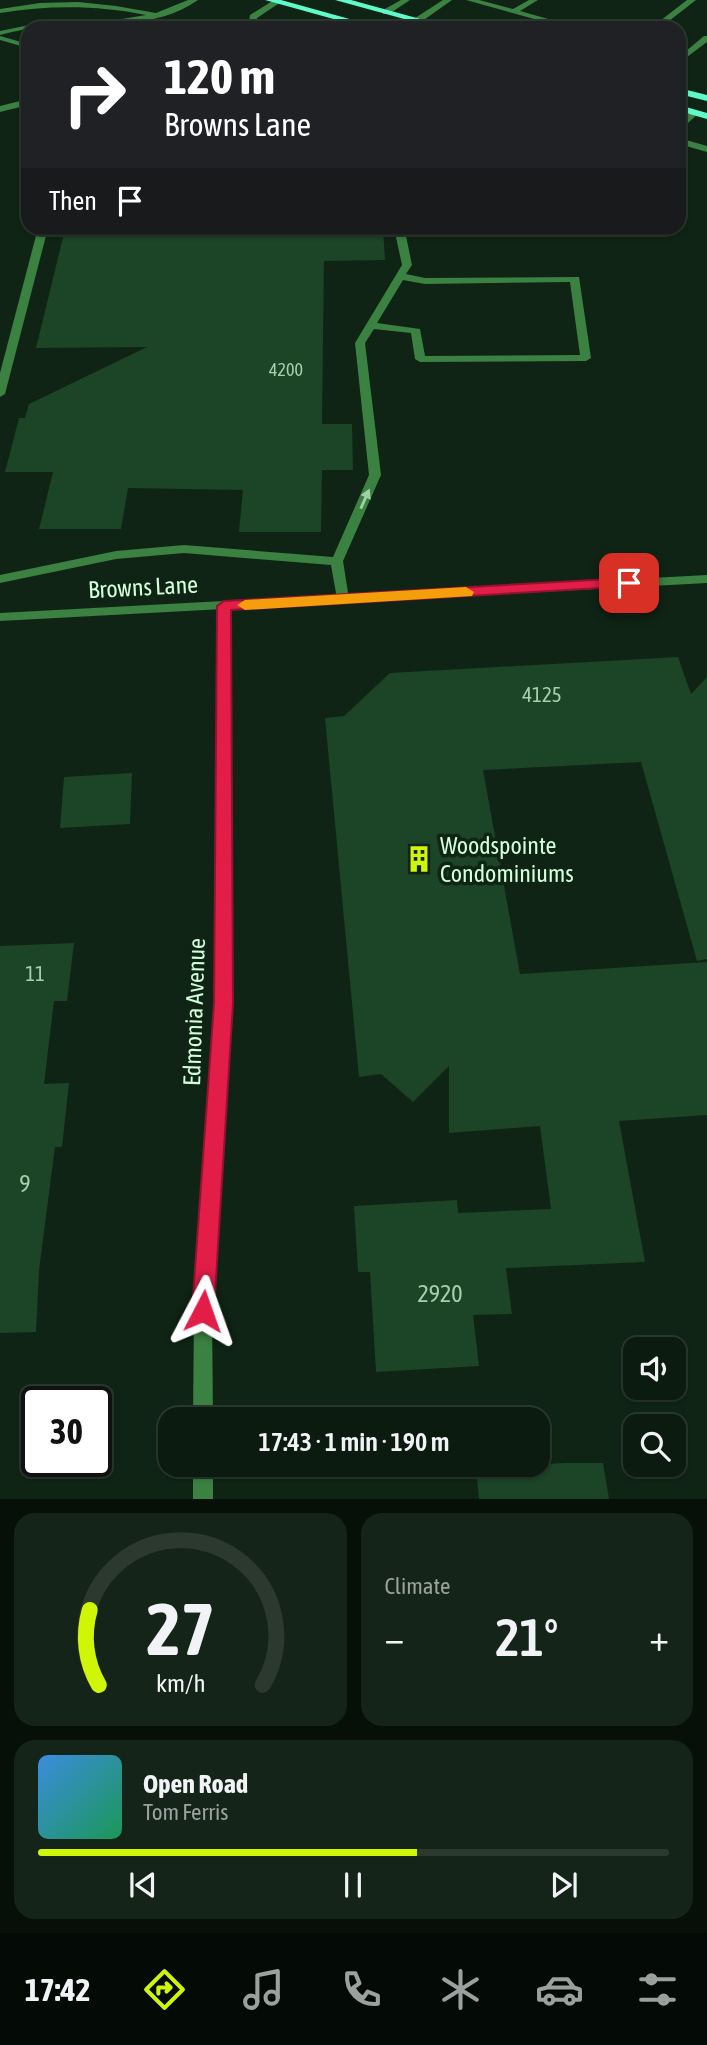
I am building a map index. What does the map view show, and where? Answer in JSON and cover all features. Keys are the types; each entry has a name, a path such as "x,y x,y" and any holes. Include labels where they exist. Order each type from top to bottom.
{"main road":[{"path":"340,0 422,21"},
{"path":"274,1 347,21"},
{"path":"686,92 707,97"},
{"path":"686,110 707,116"}],"street":[{"path":"12,0 26,6"},
{"path":"126,21 161,16 194,0"},
{"path":"386,12 407,0"},
{"path":"418,20 448,0"},
{"path":"470,0 549,21"},
{"path":"515,12 534,0"},
{"path":"664,21 692,0"},
{"path":"253,21 253,17 274,1"},
{"path":"0,11 26,6 94,4 161,16"},
{"path":"0,33 21,29"},
{"path":"686,55 707,37"},
{"path":"0,38 21,44"},
{"path":"0,109 21,104"},
{"path":"686,121 695,113"},
{"path":"686,143 707,149"},
{"path":"0,394 41,235"},
{"path":"343,599 337,561 375,475 360,343 407,265 400,235"},
{"path":"369,325 416,331 420,359 586,358 575,279 425,281 400,276"},
{"path":"0,579 116,555 184,549 337,561"},
{"name":"Browns Lane","path":"0,617 707,579"},
{"name":"Edmonia Avenue","path":"203,1407 203,1311 223,1003 224,606"},
{"path":"203,1477 204,1499"}],"building":[{"path":"64,235 383,235 385,260 324,261 322,424 352,424 353,470 322,470 321,532 239,532 243,490 128,488 121,529 39,529 53,472 5,472 19,418 25,418 29,404 147,347 36,348"},
{"name":"Woodspointe Condominiums","path":"678,657 691,694 707,677 707,959 697,961 641,762 483,770 520,974 707,962 707,1115 619,1121 645,1262 506,1268 512,1314 473,1315 479,1366 376,1372 370,1272 358,1272 354,1206 457,1200 458,1213 551,1209 540,1126 449,1133 449,1066 413,1102 381,1074 359,1077 325,718 344,716 390,673"},
{"path":"132,773 130,824 60,828 64,777"},
{"path":"74,943 67,1001 54,1001 44,1084 69,1083 62,1147 55,1147 39,1270 36,1332 0,1333 0,946"},
{"path":"603,1463 609,1499 479,1499 477,1477 550,1477 550,1464"}],"slow traffic":[{"path":"245,605 466,592"}],"place":[{"name":"Woodspointe Condominiums","path":"419,859"}],"route":[{"path":"203,1311 223,1003 224,606 629,583"}]}
